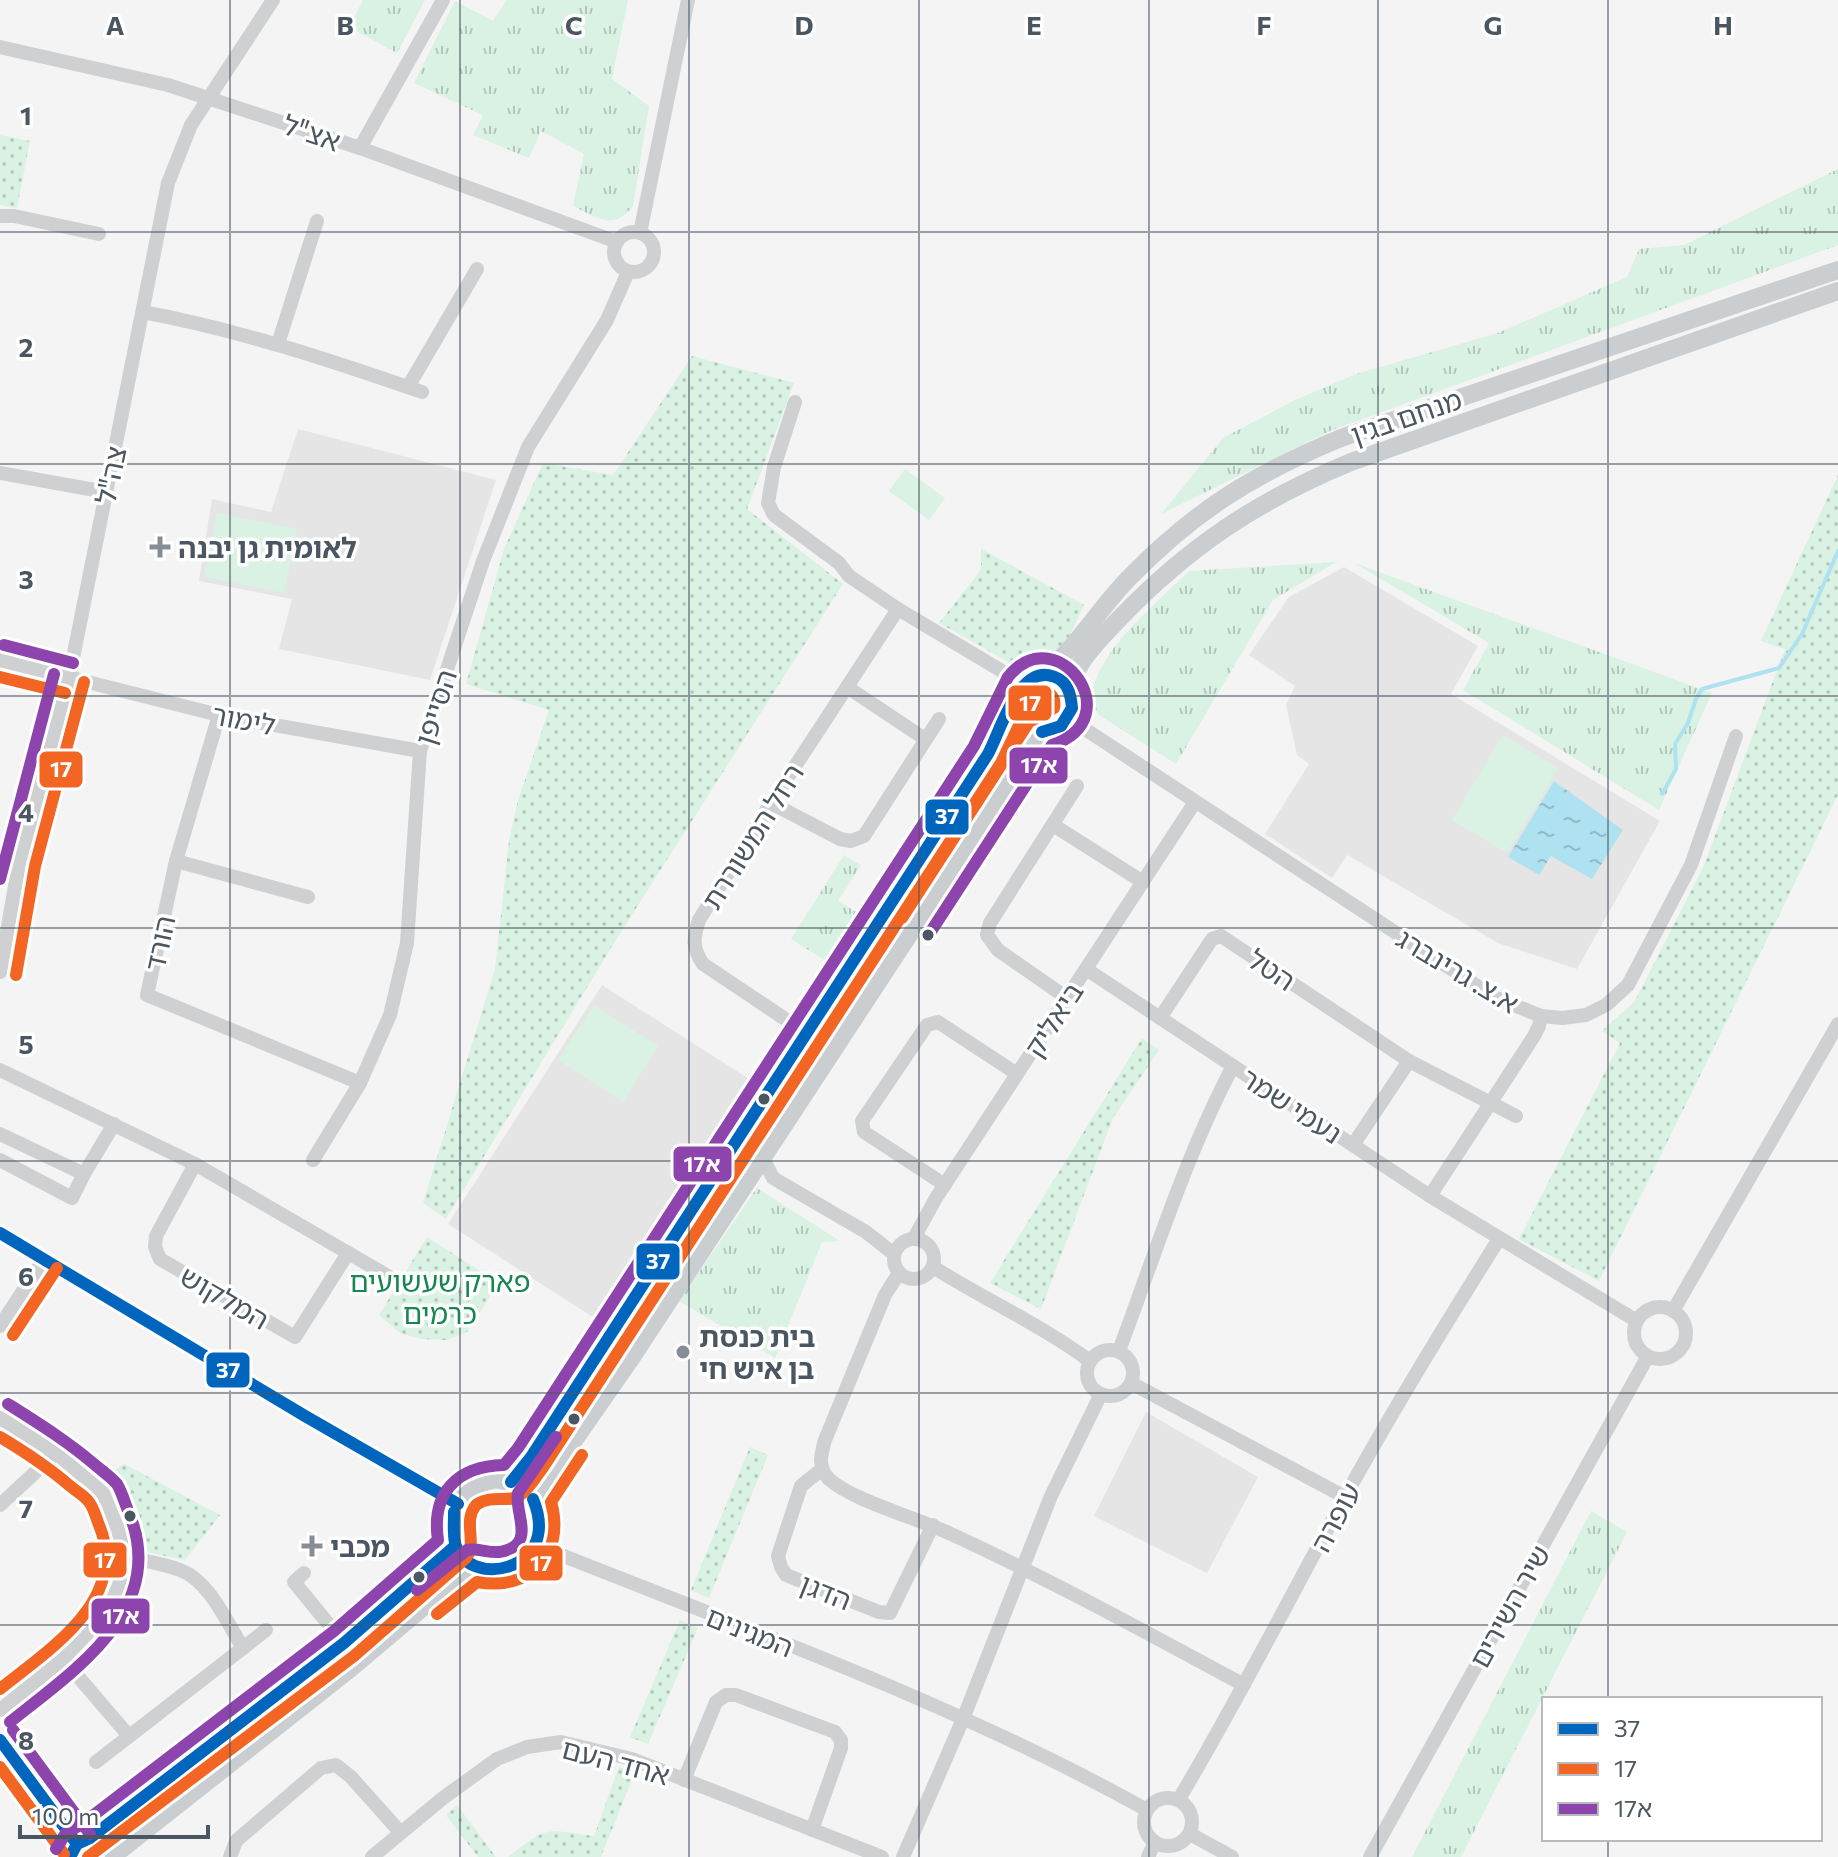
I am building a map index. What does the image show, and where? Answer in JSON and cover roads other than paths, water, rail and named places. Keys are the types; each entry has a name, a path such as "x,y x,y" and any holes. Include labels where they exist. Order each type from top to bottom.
{"main road":[{"name":"מנחם בגין","path":"1042,675 1064,657 1100,609 1184,525 1216,501 1277,466 1341,438 1838,270"},
{"name":"מנחם בגין","path":"1069,689 1078,665 1170,568 1231,523 1289,489 1351,462 1838,291"},
{"path":"511,1482 531,1457 988,754 1022,683 1042,675 1058,678 1069,689 1072,708 1061,726 1042,732 1032,730 1020,720 1014,701"},
{"path":"533,1499 632,1357 1042,732"},
{"path":"496,1479 511,1482 533,1499 539,1514 540,1530 536,1545 516,1565 501,1569 473,1565 455,1546 452,1517 469,1489 496,1479"},
{"path":"75,1850 344,1643 455,1546"},
{"path":"75,1850 104,1841 114,1856 346,1672 473,1565"}],"street":[{"name":"צה\"ל","path":"0,972 19,863 69,678 168,183 191,125 273,0"},
{"path":"360,148 443,0"},
{"path":"640,233 688,0"},
{"name":"אצ\"ל","path":"0,47 208,97 360,148 617,242"},
{"path":"0,216 14,216 99,234"},
{"path":"278,344 317,221"},
{"path":"629,233 640,233 653,243 655,257 647,269 628,272 615,258 617,242 629,233"},
{"path":"143,312 203,323 278,344 415,389 477,269"},
{"name":"הסייפן","path":"313,1160 360,1083 390,1015 407,943 420,751 483,561 528,447 607,320 628,272"},
{"path":"795,402 774,467 768,503 774,515 839,563 849,576 1022,683"},
{"path":"0,473 106,492"},
{"name":"רחל המשוררת","path":"806,1033 703,964 695,953 693,938 699,920 771,803 898,609"},
{"name":"לימור","path":"0,660 219,715 420,751"},
{"path":"847,687 925,739"},
{"name":"הורד","path":"219,715 176,861 147,995 360,1083"},
{"name":"א.צ. גרינברג","path":"1068,718 1494,997 1541,1016 1562,1018 1586,1015 1606,1005 1628,985 1691,865 1736,736"},
{"path":"771,803 840,839 851,841 864,836 939,719"},
{"path":"1067,998 998,950 987,935 990,923 1077,786"},
{"name":"ביאליק","path":"903,1245 1195,802"},
{"path":"1053,825 1143,882"},
{"path":"0,859 19,863"},
{"path":"176,861 308,897"},
{"name":"הטל","path":"1160,1018 1212,939 1221,936 1409,1061 1516,1116"},
{"name":"נעמי שמר","path":"1086,969 1430,1196 1637,1321"},
{"path":"1430,1196 1534,1036 1541,1016"},
{"path":"945,1185 864,1132 862,1121 927,1025 938,1022 1017,1074"},
{"path":"1673,1311 1838,1024"},
{"path":"1353,1145 1409,1061"},
{"path":"1119,1351 1169,1215 1219,1091 1233,1066"},
{"path":"0,1070 195,1164 388,1276"},
{"path":"0,1160 72,1198 114,1124"},
{"path":"0,1134 84,1174"},
{"path":"763,1158 773,1178 866,1232 903,1245 927,1242 935,1260 924,1277 911,1279 899,1273 894,1261 903,1245"},
{"name":"המלקוש","path":"195,1164 156,1236 155,1247 160,1259 295,1337 348,1253"},
{"path":"748,1180 773,1178"},
{"path":"0,1233 458,1504"},
{"name":"עופרה","path":"1179,1799 1345,1497 1430,1349 1499,1239"},
{"path":"0,1326 44,1259"},
{"path":"933,1267 1068,1345 1090,1361"},
{"path":"899,1273 885,1295 825,1440 820,1458 827,1477 842,1489 933,1525 1023,1568 1244,1685"},
{"path":"1651,1308 1673,1311 1684,1322 1686,1330 1681,1348 1668,1358 1648,1356 1636,1345 1633,1334 1637,1321 1651,1308"},
{"path":"1100,1351 1119,1351 1131,1362 1131,1383 1120,1394 1101,1394 1090,1386 1087,1379 1090,1361 1100,1351"},
{"name":"שיר השירים","path":"1370,1857 1648,1356"},
{"path":"1131,1383 1345,1497"},
{"path":"903,1857 963,1719 1051,1496 1101,1394"},
{"path":"0,1418 56,1453 103,1493 118,1529 124,1556 121,1580 100,1620 63,1659 0,1710"},
{"path":"0,1505 56,1453"},
{"name":"הדגן","path":"822,1469 801,1486 778,1556 786,1575 879,1612 890,1613 933,1525"},
{"name":"המגינים","path":"536,1545 889,1686 1071,1767 1147,1810"},
{"path":"124,1556 181,1570 195,1579 207,1592 243,1648"},
{"path":"304,1573 294,1582 344,1643"},
{"path":"96,1762 266,1630"},
{"path":"63,1659 129,1736"},
{"path":"684,1780 716,1702 726,1695 736,1695 835,1732 841,1740 841,1748 812,1830"},
{"path":"0,1740 75,1850"},
{"name":"אחד העם","path":"372,1857 443,1798 497,1759 546,1743 582,1745 632,1759 882,1857"},
{"path":"230,1857 236,1841 321,1768 336,1765 351,1777 401,1833"},
{"path":"1160,1798 1179,1799 1189,1808 1192,1816 1190,1834 1176,1845 1155,1842 1146,1832 1144,1823 1147,1810 1160,1798"},
{"path":"1190,1834 1232,1857"},
{"path":"1148,1857 1155,1842"}],"water":[{"path":"1554,781 1623,830 1592,879 1551,856 1539,875 1508,857"}],"waterway":[{"path":"1662,794 1676,769 1675,744 1688,723 1702,689 1779,668 1802,634 1838,551"}],"place":[{"name":"לאומית גן יבנה","path":"160,547"},
{"name":"בית כנסת בן איש חי","path":"683,1352"},
{"name":"מכבי","path":"312,1546"}],"park label":[{"name":"פארק שעשועים כרמים","path":"440,1297"}]}
